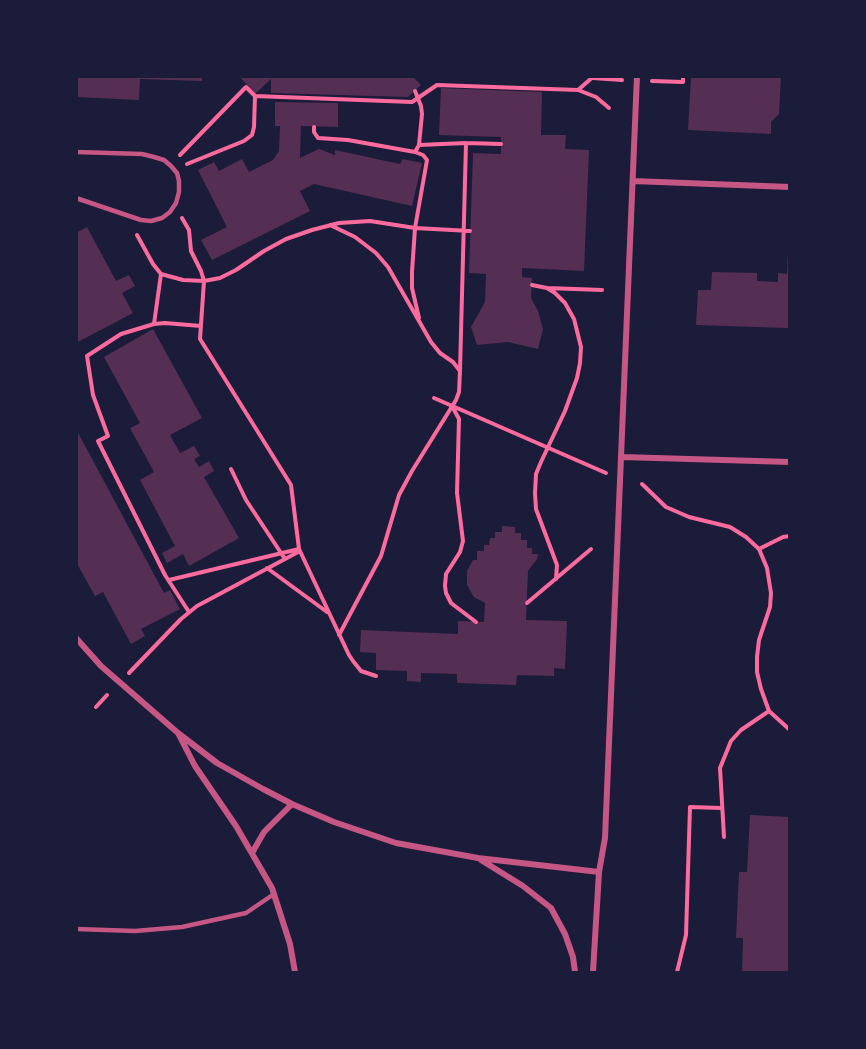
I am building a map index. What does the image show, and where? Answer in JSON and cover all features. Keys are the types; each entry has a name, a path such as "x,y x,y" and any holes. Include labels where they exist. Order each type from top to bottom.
{"street":[{"path":"593,972 599,873 605,838 636,76"},
{"path":"633,181 789,187"},
{"path":"622,457 789,462"},
{"path":"76,638 101,666 178,733 218,763 292,804 334,822 396,843 478,858 599,873"},
{"path":"178,733 195,766 252,853 274,894 290,944 295,972"},
{"path":"252,853 264,832 292,804"},
{"path":"478,858 523,886 551,908 565,934 573,957 575,972"}],"lane":[{"path":"76,152 142,154 164,160 177,173 179,192 170,212 162,219 150,221 76,198"},
{"path":"76,929 135,931 182,927 246,912 274,894"}],"path":[{"path":"652,81 683,82 683,76"},
{"path":"578,90 593,77 622,80"},
{"path":"180,155 246,87 255,96 412,102 437,85 578,90 596,97 609,108"},
{"path":"415,91 422,114 419,144 415,152"},
{"path":"187,164 244,141 252,135 255,96"},
{"path":"314,127 318,138 348,140 415,152 423,155 427,160 415,228 412,288 421,324"},
{"path":"339,635 381,556 399,495 459,392 466,143"},
{"path":"419,144 501,144"},
{"path":"182,218 189,230 191,251 204,281 200,339 291,485 299,550 339,635 357,667 376,676"},
{"path":"137,234 161,274 183,280 204,281 228,274 285,239 330,225 370,221 415,228 471,231"},
{"path":"330,225 355,237 376,253 388,267 431,342 460,371"},
{"path":"154,324 161,274"},
{"path":"532,285 547,288 602,290"},
{"path":"547,288 565,303 574,319 580,347 577,378 537,474 535,493 537,509 557,565 556,579"},
{"path":"189,612 169,580 98,441 108,436 93,395 87,356 121,334 154,324 201,326"},
{"path":"434,399 621,480"},
{"path":"452,406 459,419 457,494 463,541 460,552 446,573 445,586 452,603 476,622"},
{"path":"231,469 246,500 285,559"},
{"path":"642,483 666,507 689,517 730,527 759,549 767,568 771,593 770,607 759,640 758,672 769,711 789,730"},
{"path":"759,549 789,536"},
{"path":"527,603 591,549"},
{"path":"169,580 299,550"},
{"path":"126,676 197,606 299,550"},
{"path":"267,568 329,613"},
{"path":"96,707 106,695"},
{"path":"724,837 720,768 731,741 741,730 769,711"},
{"path":"677,972 686,935 690,807 722,808"}],"building":[{"path":"76,76 202,76 202,81 140,79 139,100 76,97"},
{"path":"239,76 412,76 421,85 408,97 271,93 271,79 255,94"},
{"path":"691,76 781,76 779,114 771,122 771,134 688,130"},
{"path":"441,88 542,92 541,135 566,135 565,149 589,150 584,271 522,268 522,277 532,278 531,298 538,311 543,329 538,349 508,342 477,345 471,327 485,302 486,274 469,273 473,153 501,154 501,137 439,135"},
{"path":"275,102 338,103 338,127 301,126 300,158 319,149 335,155 335,150 400,164 403,159 422,163 412,206 314,184 300,191 310,211 212,260 201,240 227,227 198,170 214,162 219,171 242,159 249,172 273,160 279,151 280,126 275,126"},
{"path":"87,227 116,281 129,275 135,286 122,293 133,313 76,343 76,233"},
{"path":"788,251 790,251 788,328 696,325 698,290 711,290 712,272 757,273 757,281 778,282 778,273 787,274"},
{"path":"153,329 202,418 170,435 180,453 194,446 200,456 194,459 199,467 209,461 214,471 204,477 239,538 189,566 183,554 167,563 162,553 175,546 140,480 154,472 130,428 140,423 104,357"},
{"path":"76,429 164,593 170,590 180,609 141,629 145,636 131,644 103,592 95,596 76,562"},
{"path":"502,526 515,527 515,533 521,533 521,540 527,540 527,548 532,548 532,554 538,554 528,571 526,620 567,621 565,669 554,668 554,676 517,675 516,685 457,683 457,674 421,673 421,682 407,681 407,671 376,670 376,653 360,652 361,630 458,634 458,621 484,622 485,603 474,597 467,585 467,571 473,560 477,560 477,551 484,551 484,545 489,545 490,538 495,538 495,532 502,532"},
{"path":"750,815 790,817 790,972 742,972 743,938 736,938 739,872 747,872"}]}
